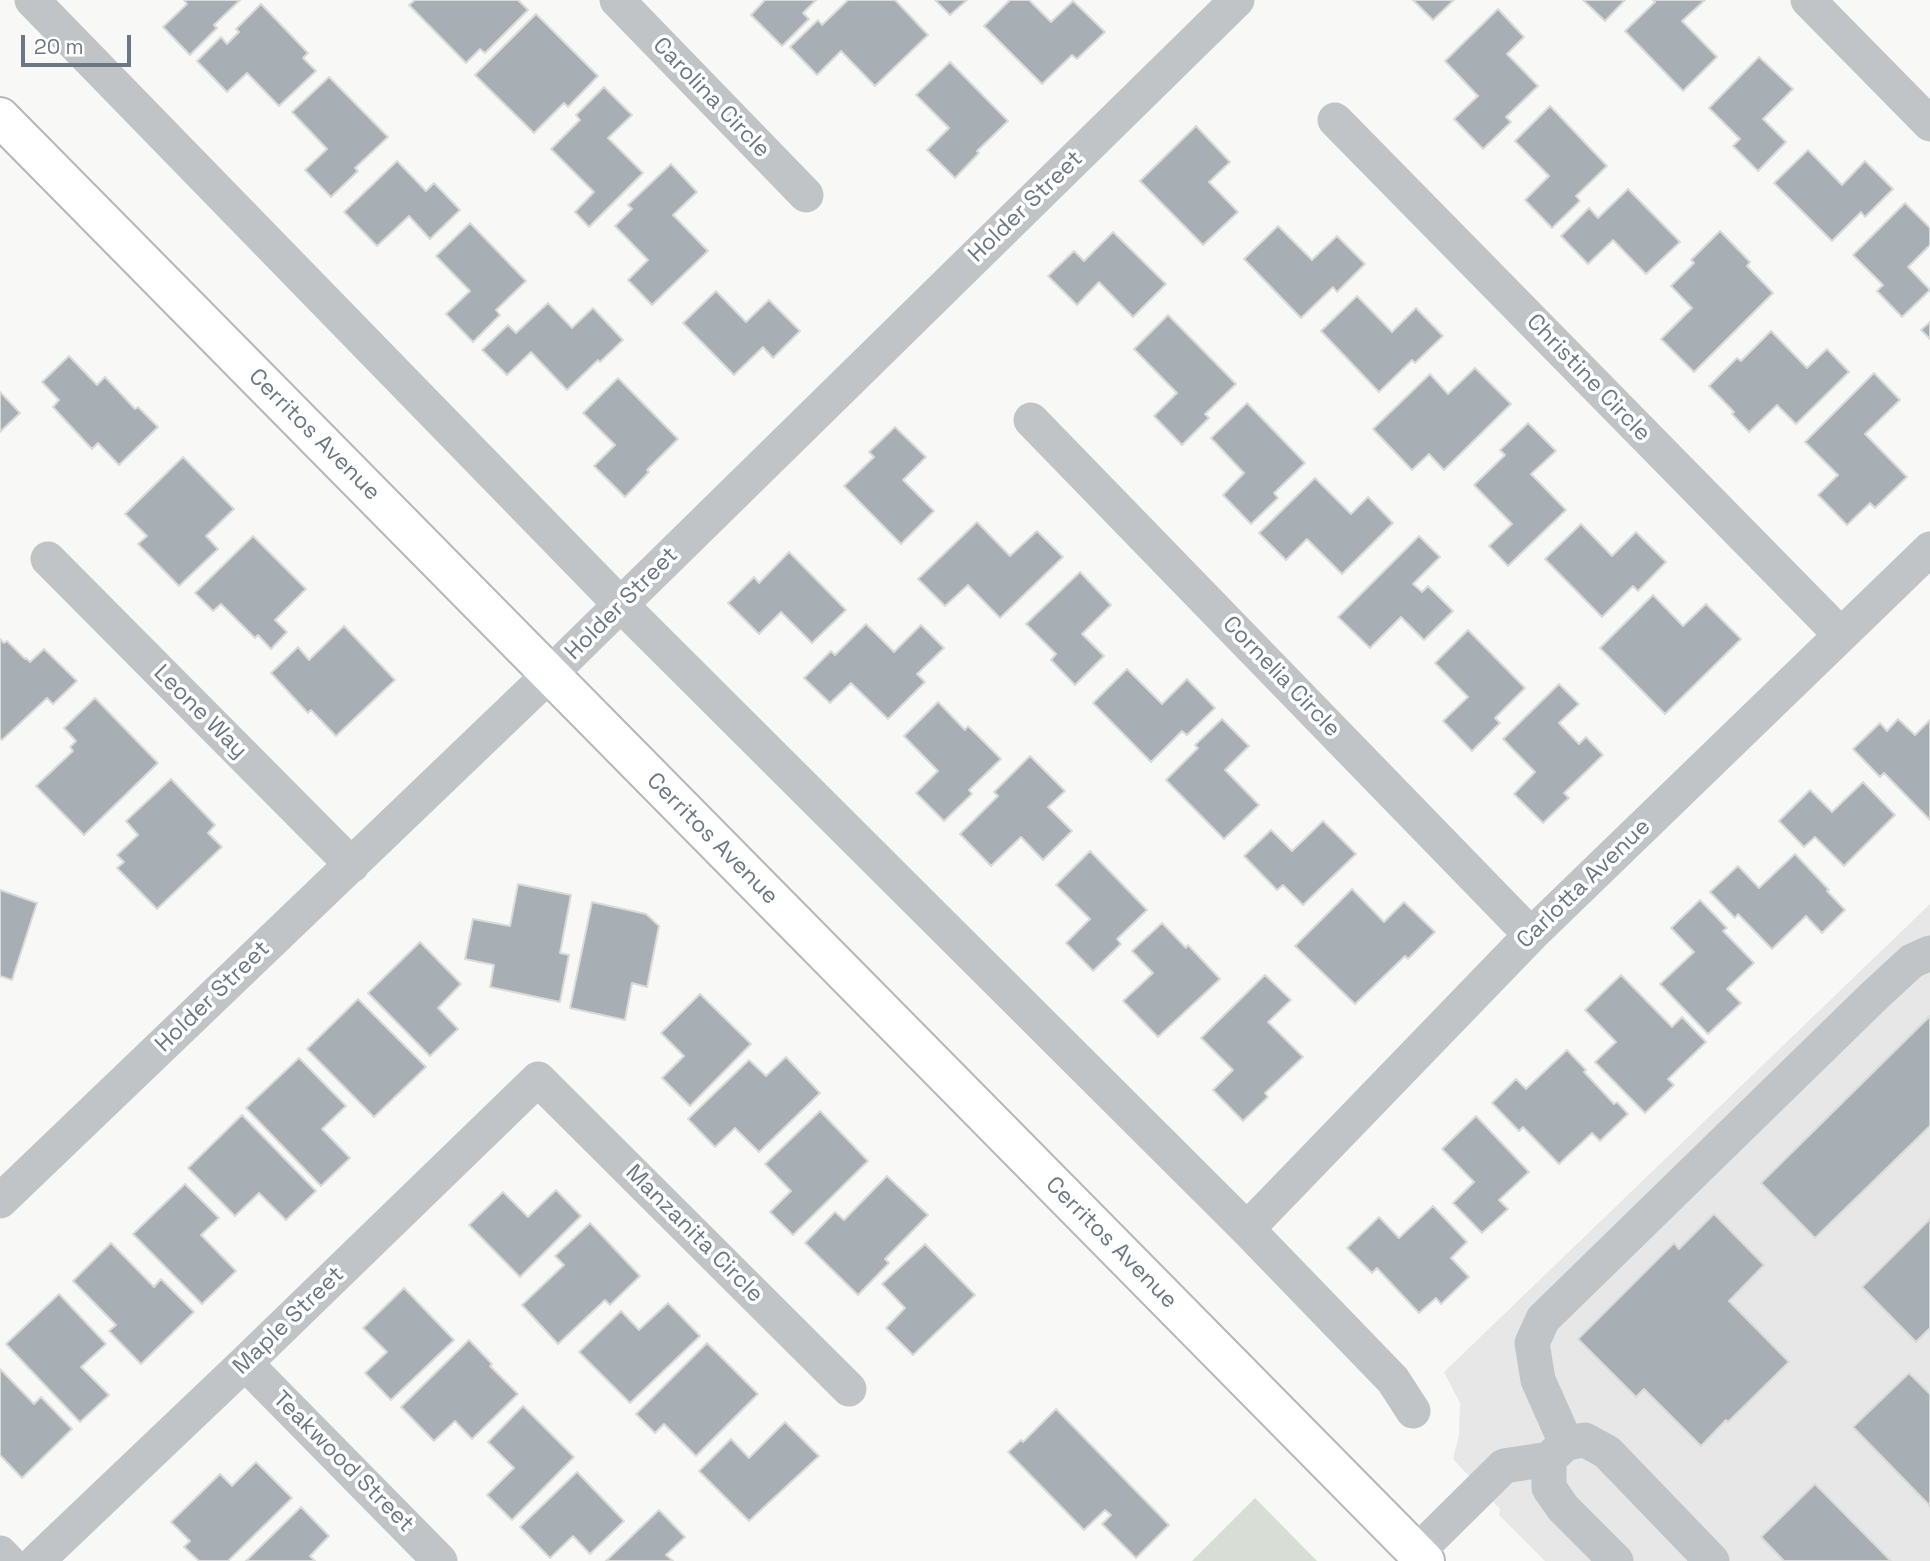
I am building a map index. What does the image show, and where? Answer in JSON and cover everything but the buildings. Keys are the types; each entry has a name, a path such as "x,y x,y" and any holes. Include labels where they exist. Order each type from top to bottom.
{"main road":[{"name":"Cerritos Avenue","path":"0,117 1421,1557"}],"street":[{"path":"32,0 621,605 1247,1229 1393,1380 1413,1410"},
{"name":"Carolina Circle","path":"617,0 806,195"},
{"name":"Holder Street","path":"0,1201 550,674 1237,0"},
{"path":"1808,0 1930,124"},
{"name":"Christine Circle","path":"1335,120 1841,635"},
{"name":"Cornelia Circle","path":"1031,420 1531,935"},
{"name":"Carlotta Avenue","path":"1247,1229 1531,935 1930,549"},
{"name":"Leone Way","path":"48,559 352,865"},
{"path":"1616,1561 1563,1508 1549,1488 1557,1451 1538,1380 1532,1343 1543,1319 1873,997 1912,961 1930,953"},
{"name":"Maple Street","path":"37,1561 538,1079"},
{"name":"Manzanita Circle","path":"538,1079 849,1389"},
{"name":"Teakwood Street","path":"245,1363 440,1561"},
{"path":"1421,1557 1504,1466 1585,1440 1606,1452 1712,1561"},
{"path":"0,1553 8,1561"}],"shaded area":[{"path":"1930,904 1930,1561 1545,1561 1499,1515 1500,1509 1453,1459 1459,1435 1460,1403 1444,1372"},
{"path":"1255,1498 1317,1561 1192,1561"}]}
